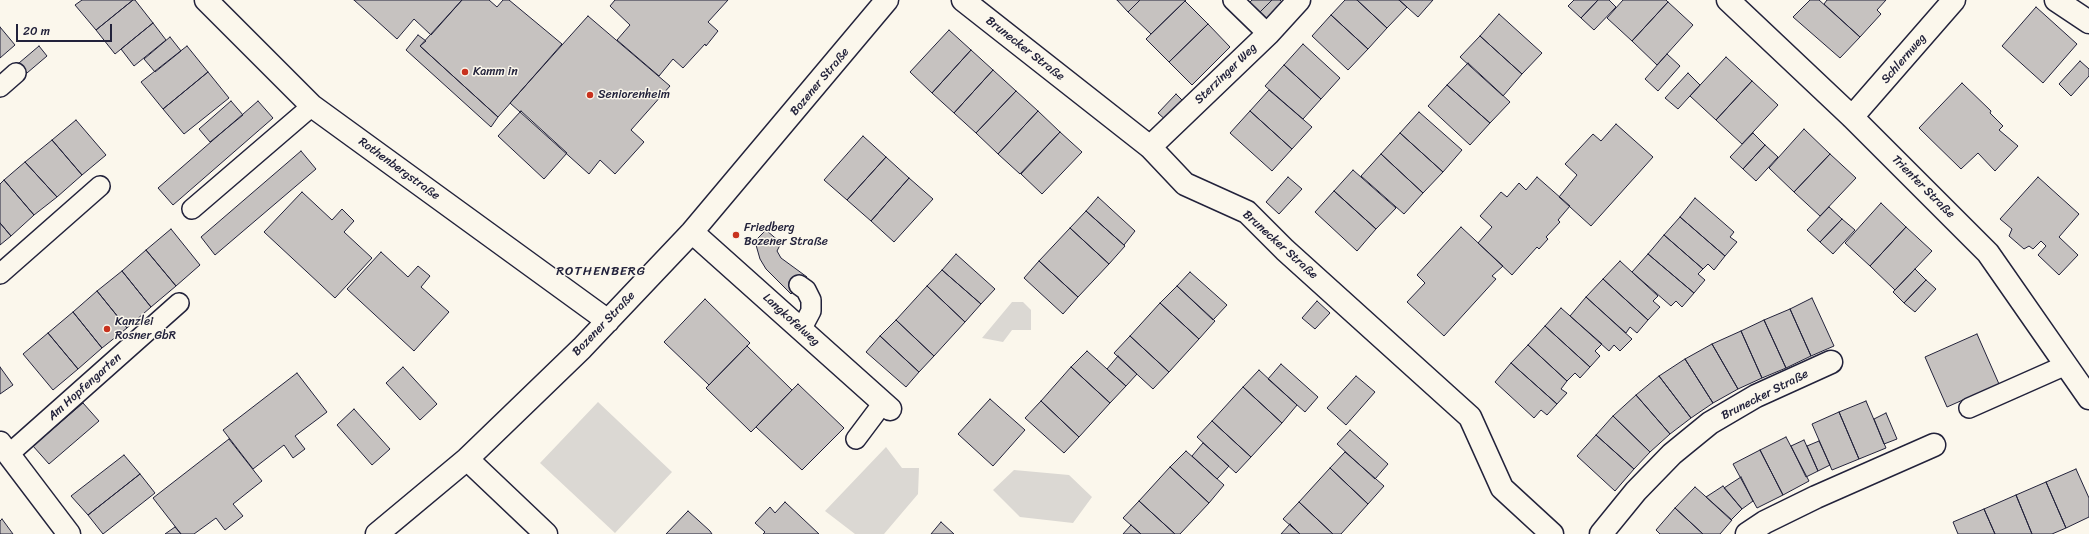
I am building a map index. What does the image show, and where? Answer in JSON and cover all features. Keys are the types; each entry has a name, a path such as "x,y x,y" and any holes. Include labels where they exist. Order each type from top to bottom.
{"street":[{"name":"Rothenbergstraße","path":"206,0 312,106 608,321"},
{"name":"Bozener Straße","path":"376,534 467,459 608,321 692,232 887,0"},
{"name":"Brunecker Straße","path":"963,0 1150,147 1185,184 1247,212 1285,250 1470,417 1502,488 1552,534"},
{"name":"Sterzinger Weg","path":"1150,147 1268,34 1300,0"},
{"name":"Trienter Straße","path":"1728,0 1852,117 1988,253 2089,398"},
{"name":"Schlernweg","path":"1852,117 1954,0"},
{"path":"2056,0 2089,22"},
{"name":"Langkofelweg","path":"692,232 886,406"},
{"name":"Brunecker Straße","path":"1601,534 1636,491 1672,454 1710,424 1756,396 1831,362"},
{"path":"1747,534 1765,522 1816,497 1934,445"},
{"name":"Am Hopfengarten","path":"4,448 69,534"},
{"path":"467,459 546,534"}],"lane":[{"path":"1233,0 1268,34"},
{"path":"0,86 16,73"},
{"path":"192,209 312,106"},
{"path":"0,274 100,186"},
{"path":"799,285 806,290 811,300 811,311 801,330"},
{"name":"Am Hopfengarten","path":"4,448 179,303"},
{"path":"1969,408 2066,365"},
{"path":"856,439 886,406"}],"shaded area":[{"path":"1012,302 1023,302 1031,310 1031,330 1012,330 1003,342 982,338"},
{"path":"598,402 672,472 615,533 540,463"},
{"path":"886,447 902,468 919,468 918,494 884,534 855,534 825,511"},
{"path":"1014,470 1069,475 1092,497 1073,523 1020,517 993,490"}],"building":[{"path":"82,0 133,0 96,30 75,5"},
{"path":"133,0 135,0 153,23 115,54 96,30"},
{"path":"354,0 462,0 431,35 414,19 397,39"},
{"path":"462,0 489,0 497,7 503,0 509,0 562,44 498,117 420,46"},
{"path":"615,0 728,0 708,22 718,31 706,46 705,44 683,68 673,59 659,76 617,40 630,25 610,6"},
{"path":"1117,0 1140,0 1128,12"},
{"path":"1140,0 1186,0 1151,34 1128,12"},
{"path":"1252,0 1272,0 1257,15 1247,5"},
{"path":"1272,0 1280,0 1286,6 1267,25 1257,15"},
{"path":"1345,0 1357,0 1387,28 1368,49 1331,15"},
{"path":"1357,0 1399,0 1407,7 1387,28"},
{"path":"1399,0 1433,0 1418,17"},
{"path":"1574,0 1598,0 1581,18 1568,6"},
{"path":"1598,0 1609,0 1616,7 1594,30 1581,18"},
{"path":"1623,0 1666,0 1668,2 1632,41 1607,18"},
{"path":"1810,0 1819,0 1860,37 1840,58 1793,17"},
{"path":"1827,0 1886,0 1877,10 1881,14 1860,37 1824,4"},
{"path":"1185,1 1208,24 1169,62 1146,39"},
{"path":"1668,2 1693,25 1657,65 1632,41"},
{"path":"2036,7 2077,44 2043,83 2002,46"},
{"path":"1499,14 1542,53 1522,74 1480,36"},
{"path":"1331,15 1368,49 1348,70 1312,36"},
{"name":"Seniorenheim","path":"588,16 670,86 631,130 644,142 615,174 600,160 589,174 510,103"},
{"path":"153,23 166,40 134,66 121,49"},
{"path":"1208,24 1230,47 1192,85 1169,62"},
{"path":"0,27 15,45 0,58"},
{"path":"949,30 971,50 932,93 910,72"},
{"path":"418,35 426,41 420,46 498,117 491,127 406,50"},
{"path":"1480,36 1522,74 1503,96 1460,57"},
{"path":"170,37 181,51 155,72 144,59"},
{"path":"1303,44 1340,78 1321,99 1284,65"},
{"path":"39,46 47,56 27,73 19,63"},
{"path":"187,46 208,72 163,109 141,82"},
{"path":"971,50 993,70 954,113 932,93"},
{"path":"1667,54 1680,66 1658,91 1645,79"},
{"path":"1726,57 1752,81 1716,120 1690,96"},
{"path":"2080,61 2089,69 2089,76 2071,96 2059,84"},
{"path":"1468,63 1510,102 1490,123 1447,85"},
{"path":"1284,65 1321,99 1303,119 1265,86"},
{"path":"993,70 1016,91 976,133 954,113"},
{"path":"208,72 229,98 184,134 163,109"},
{"path":"1688,73 1700,85 1678,109 1665,98"},
{"path":"1752,81 1778,105 1742,144 1716,120"},
{"path":"1962,83 1991,111 1990,113 2003,126 1999,130 2018,146 1995,171 1978,153 1961,169 1919,128"},
{"path":"1447,85 1490,123 1470,145 1428,106"},
{"path":"1269,90 1312,127 1292,149 1250,111"},
{"path":"1016,91 1038,111 998,154 976,133"},
{"path":"1176,94 1186,104 1168,122 1158,113"},
{"path":"231,101 243,115 210,142 199,129"},
{"path":"258,101 273,118 173,205 158,188"},
{"path":"521,111 567,153 544,179 498,136"},
{"path":"1038,111 1060,132 1020,174 998,154"},
{"path":"1250,111 1292,149 1272,171 1230,133"},
{"path":"1419,112 1462,150 1443,172 1400,133"},
{"path":"76,120 106,155 82,175 52,140"},
{"path":"1616,124 1653,157 1591,226 1559,197 1577,175 1565,164 1593,134 1601,141"},
{"path":"1804,129 1830,154 1794,192 1769,168"},
{"path":"1060,132 1082,152 1042,194 1021,174"},
{"path":"1400,133 1443,172 1423,193 1381,154"},
{"path":"1753,133 1765,145 1743,169 1730,157"},
{"path":"863,136 886,157 847,200 824,180"},
{"path":"52,140 82,175 57,197 25,162"},
{"path":"1765,145 1778,157 1756,181 1743,169"},
{"path":"301,151 316,169 215,255 201,237"},
{"path":"1381,154 1423,193 1404,214 1361,176"},
{"path":"1830,154 1856,178 1820,216 1794,192"},
{"path":"886,157 909,178 871,221 847,200"},
{"path":"25,162 57,197 34,215 4,180"},
{"path":"1353,170 1396,208 1376,229 1334,191"},
{"path":"1288,177 1302,189 1279,214 1266,202"},
{"path":"1537,177 1570,206 1558,220 1560,222 1546,237 1548,239 1539,249 1537,247 1512,275 1478,243 1492,227 1480,216 1501,192 1507,197 1519,183 1526,190"},
{"path":"2038,177 2079,214 2059,237 2078,255 2059,275 2038,255 2046,246 2041,241 2033,249 2029,246 2024,249 2009,236 2012,229 2000,219"},
{"path":"909,178 933,199 894,242 871,221"},
{"path":"4,180 34,215 11,236 0,223 0,184"},
{"path":"1334,191 1376,229 1357,251 1315,212"},
{"path":"302,192 332,220 342,209 354,221 344,232 372,258 335,298 264,232"},
{"path":"1098,197 1135,231 1124,245 1086,211"},
{"path":"1695,198 1734,232 1730,237 1737,242 1725,256 1680,217"},
{"path":"1881,203 1906,227 1870,266 1845,243"},
{"path":"1829,207 1842,219 1820,242 1807,230"},
{"path":"1086,211 1125,246 1109,264 1070,228"},
{"path":"1680,217 1725,256 1714,270 1708,264 1703,269 1664,235"},
{"path":"1842,219 1855,230 1833,254 1820,242"},
{"path":"0,223 11,236 0,245"},
{"path":"1461,227 1503,266 1492,276 1496,279 1444,336 1407,302 1425,283 1417,275"},
{"path":"1906,227 1932,251 1895,290 1870,266"},
{"path":"1070,228 1109,264 1078,297 1039,261"},
{"path":"171,229 200,265 176,286 146,250"},
{"path":"766,230 781,243 777,251 781,258 807,277 791,294 766,269 760,259 756,245 757,239"},
{"path":"1664,235 1703,269 1698,274 1705,280 1694,293 1648,254"},
{"path":"146,250 176,286 151,307 122,271"},
{"path":"381,252 408,277 418,266 430,276 421,287 449,312 414,351 347,289"},
{"path":"956,254 995,289 981,304 942,270"},
{"path":"1648,254 1694,293 1682,307 1676,301 1671,306 1632,272"},
{"path":"1039,261 1078,297 1063,314 1024,278"},
{"path":"1620,261 1658,296 1653,301 1660,307 1648,320 1603,279"},
{"path":"1915,269 1926,280 1904,303 1893,292"},
{"path":"942,270 981,304 965,322 927,286"},
{"path":"122,271 151,307 127,328 97,291"},
{"path":"1190,272 1227,305 1213,320 1177,286"},
{"path":"1603,279 1648,320 1637,333 1630,327 1626,333 1586,297"},
{"path":"1926,280 1936,289 1915,312 1904,303"},
{"path":"927,286 965,322 934,356 896,320"},
{"path":"1177,286 1215,321 1199,339 1160,303"},
{"path":"97,291 127,328 102,348 73,312"},
{"path":"1586,297 1632,339 1620,351 1614,345 1609,351 1570,316"},
{"path":"1812,298 1834,346 1811,356 1790,309"},
{"path":"705,299 750,343 709,385 664,342"},
{"path":"1317,301 1330,313 1315,329 1302,318"},
{"path":"1160,303 1199,339 1169,372 1130,336"},
{"path":"1561,308 1602,344 1595,351 1600,356 1590,367 1545,326"},
{"path":"1790,309 1811,356 1786,368 1764,320"},
{"path":"73,312 102,348 78,369 48,333"},
{"path":"896,320 934,356 919,372 880,336"},
{"path":"1764,320 1786,368 1762,378 1741,331"},
{"path":"1545,326 1590,367 1580,378 1575,373 1567,381 1528,345"},
{"path":"1741,331 1762,378 1738,389 1712,344"},
{"path":"48,333 78,369 53,390 23,354"},
{"path":"1977,334 1999,384 1947,407 1925,357"},
{"path":"880,336 919,372 906,387 866,352"},
{"path":"1130,336 1169,372 1153,389 1114,353"},
{"path":"1712,344 1738,389 1713,403 1685,359"},
{"path":"1528,345 1567,381 1561,389 1567,393 1557,404 1511,363"},
{"path":"747,346 792,390 751,432 706,388"},
{"path":"1087,351 1126,386 1110,403 1071,367"},
{"path":"1118,356 1137,374 1126,386 1107,369"},
{"path":"1685,359 1713,403 1691,418 1659,376"},
{"path":"1511,363 1557,404 1547,415 1541,410 1534,418 1495,382"},
{"path":"1281,364 1318,397 1305,412 1268,379"},
{"path":"0,367 13,385 0,394"},
{"path":"403,367 437,404 420,420 386,383"},
{"path":"1071,367 1110,403 1079,437 1041,401"},
{"path":"1259,370 1297,405 1282,423 1243,387"},
{"path":"297,373 327,412 295,436 305,449 293,458 284,445 253,469 223,430"},
{"path":"1356,376 1375,392 1346,425 1327,408"},
{"path":"1659,376 1691,418 1670,434 1636,395"},
{"path":"798,384 844,428 802,470 756,427"},
{"path":"1243,387 1282,423 1251,457 1212,421"},
{"path":"1636,395 1670,434 1650,452 1613,416"},
{"path":"990,399 1025,430 993,466 958,434"},
{"path":"1041,401 1079,437 1064,453 1025,418"},
{"path":"1866,401 1886,448 1859,459 1839,412"},
{"path":"83,403 99,421 49,464 33,446"},
{"path":"354,409 390,449 372,465 337,425"},
{"path":"1839,412 1859,459 1832,470 1812,424"},
{"path":"1886,413 1897,439 1884,444 1874,419"},
{"path":"1613,416 1650,452 1634,469 1596,435"},
{"path":"1212,421 1251,457 1236,473 1197,437"},
{"path":"1350,430 1388,464 1375,479 1337,444"},
{"path":"1596,435 1634,469 1615,491 1577,456"},
{"path":"1786,437 1809,481 1783,495 1760,450"},
{"path":"229,439 262,481 233,504 243,516 225,530 216,518 194,534 181,534 153,498"},
{"path":"1804,440 1818,471 1806,477 1791,446"},
{"path":"1819,441 1830,465 1818,471 1807,446"},
{"path":"1203,443 1229,466 1217,479 1192,456"},
{"path":"1760,450 1783,495 1757,508 1733,464"},
{"path":"1186,451 1224,485 1209,503 1170,467"},
{"path":"1345,452 1384,486 1368,504 1330,468"},
{"path":"124,455 140,474 88,515 71,496"},
{"path":"1170,467 1209,503 1180,534 1175,534 1139,501"},
{"path":"1330,468 1368,504 1341,534 1333,534 1299,502"},
{"path":"2076,469 2089,498 2089,517 2066,528 2046,482"},
{"path":"140,474 155,493 103,534 88,515"},
{"path":"1741,477 1753,501 1742,509 1724,488"},
{"path":"2046,482 2066,528 2052,534 2032,534 2016,495"},
{"path":"1723,486 1742,509 1731,520 1706,497"},
{"path":"1695,487 1732,520 1720,534 1703,534 1675,508"},
{"path":"2016,495 2032,534 1995,534 1984,509"},
{"path":"1139,501 1175,534 1141,534 1123,518"},
{"path":"785,502 819,534 763,534 765,532 755,523 770,507 775,513"},
{"path":"1299,502 1333,534 1300,534 1283,519"},
{"path":"1675,508 1703,534 1660,534 1656,530"},
{"path":"1984,509 1995,534 1958,534 1953,522"},
{"path":"688,511 710,531 712,534 666,534"},
{"path":"2,519 13,534 0,534 0,521"},
{"path":"941,522 954,534 931,534"},
{"path":"1290,524 1300,534 1281,534"},
{"path":"1131,525 1141,534 1123,534"},
{"path":"175,527 181,534 165,534"}],"place":[{"name":"Kamm in","path":"465,72"},
{"name":"Seniorenheim","path":"590,95"},
{"name":"Friedberg Bozener Straße","path":"736,235"},
{"name":"Kanzlei Rosner GbR","path":"107,329"}],"district":[{"name":"ROTHENBERG","path":"601,272"}]}
